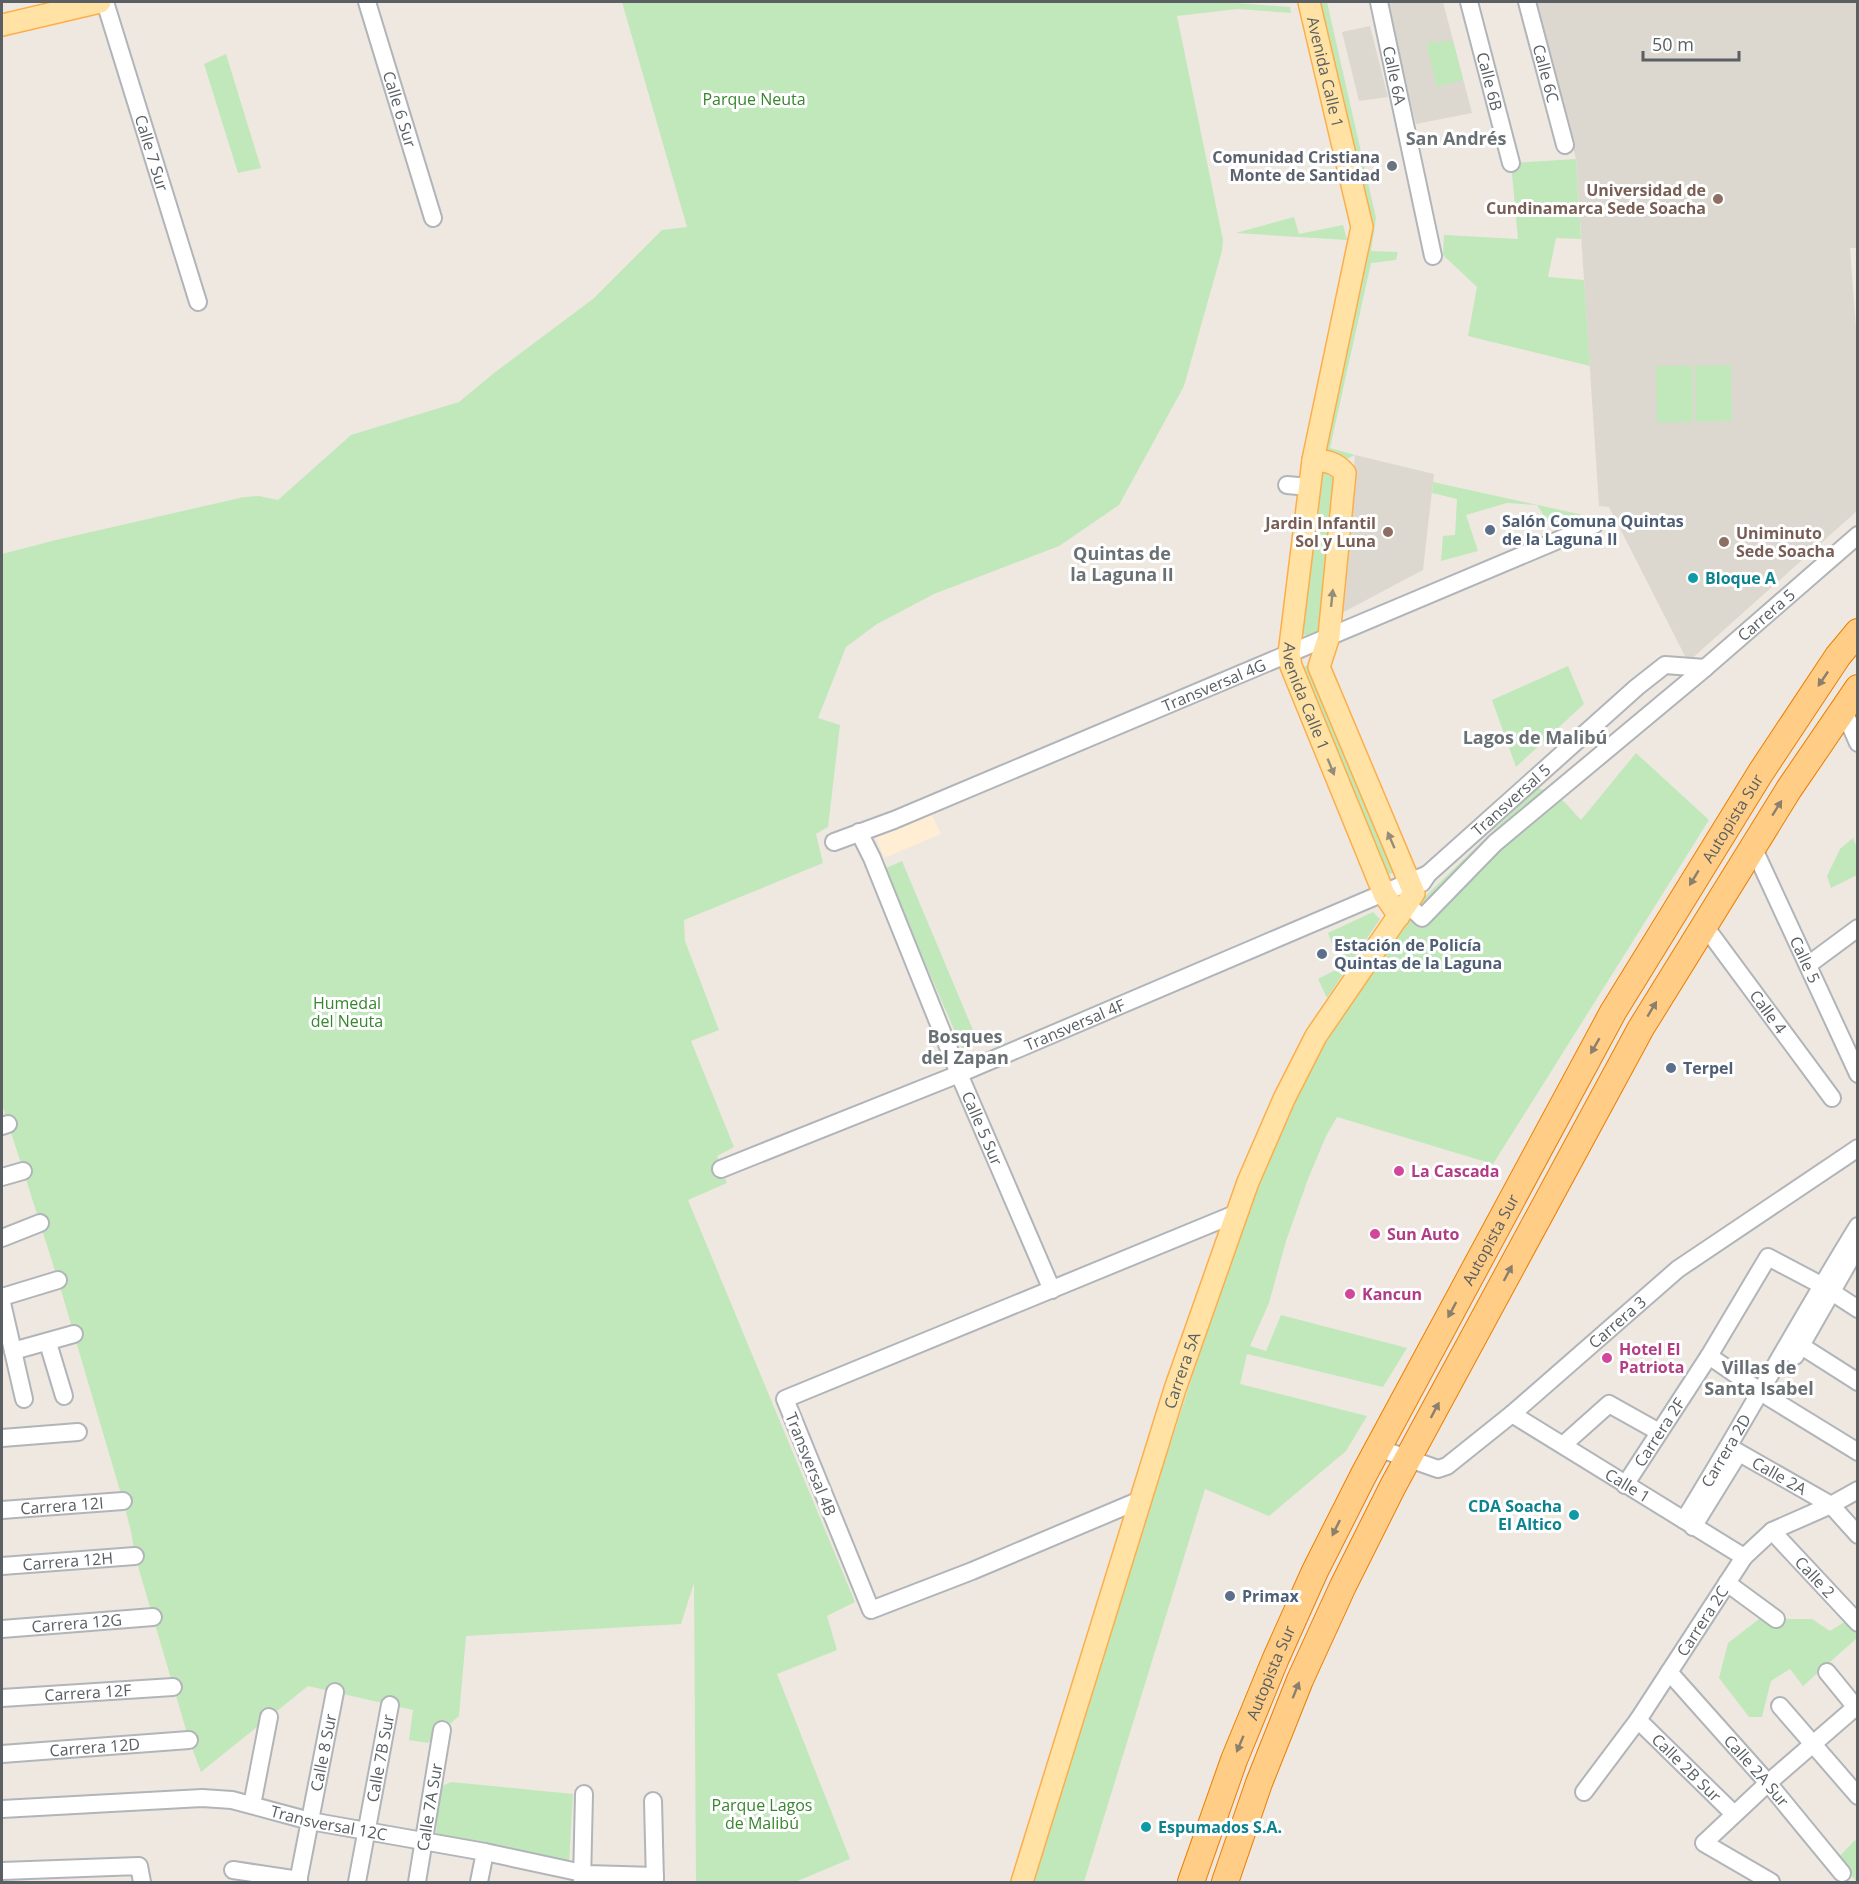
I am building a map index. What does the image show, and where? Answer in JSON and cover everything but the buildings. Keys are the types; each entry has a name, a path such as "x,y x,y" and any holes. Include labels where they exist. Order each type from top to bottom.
{"highway":[{"name":"Autopista Sur","path":"1191,1882 1234,1760 1276,1658 1315,1571 1378,1448 1613,1012 1761,772 1838,656 1857,632"},
{"name":"Autopista Sur","path":"1225,1882 1263,1773 1300,1680 1343,1586 1408,1459 1641,1028 1753,847 1857,688"}],"main road":[{"path":"2,26 103,2"},
{"name":"Avenida Calle 1","path":"1310,2 1362,227 1313,460 1289,654 1299,687 1384,894 1412,894 1319,667 1329,636 1345,473 1338,465 1328,461 1313,460"},
{"name":"Carrera 5A","path":"1022,1882 1175,1389 1235,1214 1266,1139 1316,1036 1412,894"}],"street":[{"name":"Calle 7 Sur","path":"103,2 198,302"},
{"name":"Calle 6 Sur","path":"367,2 433,218"},
{"name":"Calle 6A","path":"1379,2 1433,256"},
{"name":"Calle 6B","path":"1469,2 1510,164"},
{"name":"Calle 6C","path":"1527,2 1565,145"},
{"path":"1287,485 1309,487"},
{"name":"Transversal 4G","path":"834,842 894,820 1594,525"},
{"name":"Carrera 5","path":"1412,894 1422,918 1495,843 1705,668 1857,536"},
{"name":"Transversal 5","path":"1412,894 1581,735 1665,665 1705,668"},
{"path":"1843,709 1857,743"},
{"name":"Calle 5 Sur","path":"859,832 959,1074 1052,1290"},
{"name":"Calle 5","path":"1753,847 1808,965 1851,1044 1857,1074"},
{"name":"Transversal 4F","path":"721,1169 959,1074 1384,894"},
{"name":"Calle 4","path":"1704,925 1832,1098"},
{"path":"1808,965 1857,928"},
{"name":"Carrera 3","path":"1378,1448 1443,1469 1512,1414 1678,1269 1857,1148"},
{"path":"2,1177 23,1171"},
{"name":"Transversal 4B","path":"1140,1500 972,1571 871,1610 785,1399 1235,1214"},
{"path":"2,1238 40,1223"},
{"name":"Carrera 2D","path":"1689,1524 1796,1343 1857,1226"},
{"name":"Carrera 2D","path":"1826,1289 1857,1246"},
{"name":"Carrera 2F","path":"1625,1485 1709,1356 1768,1257 1826,1289"},
{"path":"2,1297 58,1280"},
{"path":"1826,1289 1857,1309"},
{"path":"2,1303 24,1399"},
{"path":"13,1352 74,1334"},
{"path":"48,1343 64,1396"},
{"path":"1796,1343 1857,1382"},
{"path":"1709,1356 1857,1452"},
{"path":"1563,1445 1609,1404 1659,1432"},
{"name":"Calle 1","path":"1512,1414 1744,1557"},
{"path":"2,1438 78,1432"},
{"name":"Calle 2A","path":"1734,1450 1831,1505 1857,1535"},
{"name":"Carrera 2C","path":"1584,1792 1638,1720 1744,1557 1772,1531 1831,1505 1857,1490"},
{"name":"Carrera 12I","path":"2,1510 123,1501"},
{"name":"Calle 2","path":"1772,1531 1857,1623"},
{"name":"Carrera 12H","path":"2,1566 135,1556"},
{"path":"1727,1583 1776,1618"},
{"name":"Carrera 12G","path":"2,1629 153,1617"},
{"name":"Calle 2A Sur","path":"1669,1672 1768,1783 1842,1873"},
{"path":"1771,1882 1704,1843 1813,1743 1857,1708 1827,1672"},
{"name":"Carrera 12F","path":"2,1698 173,1687"},
{"name":"Calle 8 Sur","path":"299,1881 335,1692"},
{"name":"Calle 7B Sur","path":"357,1882 390,1705"},
{"path":"1780,1706 1857,1796"},
{"path":"252,1805 269,1717"},
{"name":"Calle 2B Sur","path":"1638,1720 1734,1814"},
{"name":"Calle 7A Sur","path":"417,1882 442,1730"},
{"name":"Carrera 12D","path":"2,1754 189,1740"},
{"path":"581,1878 584,1794"},
{"name":"Transversal 12C","path":"2,1809 202,1798 232,1800 310,1821 545,1865 581,1878 655,1879"},
{"path":"653,1801 655,1879"},
{"path":"479,1882 485,1852"},
{"path":"543,1882 545,1865"},
{"path":"233,1870 299,1881"},
{"path":"2,1871 140,1874"}],"shaded area":[{"path":"1385,2 1443,2 1472,113 1416,124"},
{"name":"Universidad de Cundinamarca Sede Soacha","path":"1534,2 1857,2 1858,248 1850,248 1858,354 1857,511 1688,662 1609,507 1599,506 1576,159"},
{"path":"1370,26 1388,97 1359,101 1342,32"},
{"name":"Jardin Infantil Sol y Luna","path":"1355,455 1434,474 1423,570 1340,614"},
{"path":"931,814 941,834 884,858 876,838"}],"green space":[{"name":"Humedal del Neuta","path":"622,2 1223,2 1290,7 1291,13 1237,9 1177,16 1223,240 1222,251 1184,386 1119,505 1059,546 934,594 877,624 846,647 818,718 840,725 828,827 816,834 823,863 684,920 685,941 719,1030 691,1041 734,1147 717,1156 727,1183 688,1200 855,1602 827,1616 837,1650 777,1674 850,1859 795,1882 696,1882 694,1583 681,1624 466,1636 459,1716 428,1743 409,1740 413,1710 308,1686 201,1772 189,1740 135,1556 123,1501 58,1280 2,1104 2,554 244,497 259,496 278,500 351,435 459,402 593,299 662,230 687,227"},
{"path":"1315,2 1327,2 1376,218 1371,251 1398,252 1396,260 1371,263 1330,448 1355,455 1347,459 1322,452 1367,223"},
{"path":"1453,41 1463,80 1437,87 1426,43"},
{"path":"226,54 261,168 238,173 204,64"},
{"path":"1576,159 1581,239 1556,238 1548,277 1584,280 1590,366 1468,336 1477,287 1443,255 1444,235 1518,239 1511,163"},
{"path":"1294,217 1299,234 1343,225 1347,240 1236,233"},
{"path":"1731,365 1732,421 1696,422 1695,366"},
{"path":"1656,366 1692,366 1693,422 1657,423"},
{"path":"1329,471 1336,480 1320,634 1310,638 1303,634 1319,475"},
{"path":"1433,482 1583,515 1550,525 1537,505 1507,503 1466,515 1478,551 1441,561 1443,536 1455,535 1457,499 1432,493"},
{"path":"1310,665 1396,872 1386,875 1301,667"},
{"path":"1568,666 1584,704 1516,767 1492,700"},
{"path":"1636,753 1709,820 1493,1164 1337,1117 1326,1136 1308,1179 1286,1241 1269,1303 1250,1346 1266,1351 1281,1315 1407,1348 1383,1387 1247,1354 1240,1384 1367,1416 1346,1451 1269,1516 1205,1489 1084,1882 1031,1882 1242,1224 1305,1073 1404,917 1537,788 1557,796 1581,820"},
{"path":"1853,838 1857,848 1857,875 1831,888 1827,876 1840,849"},
{"path":"902,861 978,1042 963,1050 884,869"},
{"path":"1373,912 1380,919 1327,998 1318,979 1341,967 1328,933"},
{"path":"1759,1619 1812,1619 1830,1631 1846,1621 1857,1638 1803,1686 1790,1669 1771,1681 1762,1717 1749,1717 1719,1678 1728,1643"},
{"path":"451,1782 573,1794 569,1862 436,1834 440,1787"},
{"path":"1855,1840 1857,1842 1857,1882 1836,1860"}],"place":[{"name":"Comunidad Cristiana Monte de Santidad","path":"1392,166"},
{"name":"Universidad de Cundinamarca Sede Soacha","path":"1718,199"},
{"name":"Salón Comuna Quintas de la Laguna II","path":"1490,530"},
{"name":"Jardin Infantil Sol y Luna","path":"1388,532"},
{"name":"Uniminuto Sede Soacha","path":"1724,542"},
{"name":"Bloque A","path":"1693,578"},
{"name":"Estación de Policía Quintas de la Laguna","path":"1322,954"},
{"name":"Terpel","path":"1671,1068"},
{"name":"La Cascada","path":"1399,1171"},
{"name":"Sun Auto","path":"1375,1234"},
{"name":"Kancun","path":"1350,1294"},
{"name":"Hotel El Patriota","path":"1607,1358"},
{"name":"CDA Soacha El Altico","path":"1574,1515"},
{"name":"Primax","path":"1230,1596"},
{"name":"Espumados S.A.","path":"1146,1827"}],"district":[{"name":"San Andrés","path":"1456,138"},
{"name":"Quintas de la Laguna II","path":"1122,563"},
{"name":"Lagos de Malibú","path":"1535,737"},
{"name":"Bosques del Zapan","path":"965,1046"},
{"name":"Villas de Santa Isabel","path":"1759,1377"}],"park label":[{"name":"Parque Neuta","path":"754,99"},
{"name":"Parque Lagos de Malibú","path":"762,1814"}]}
